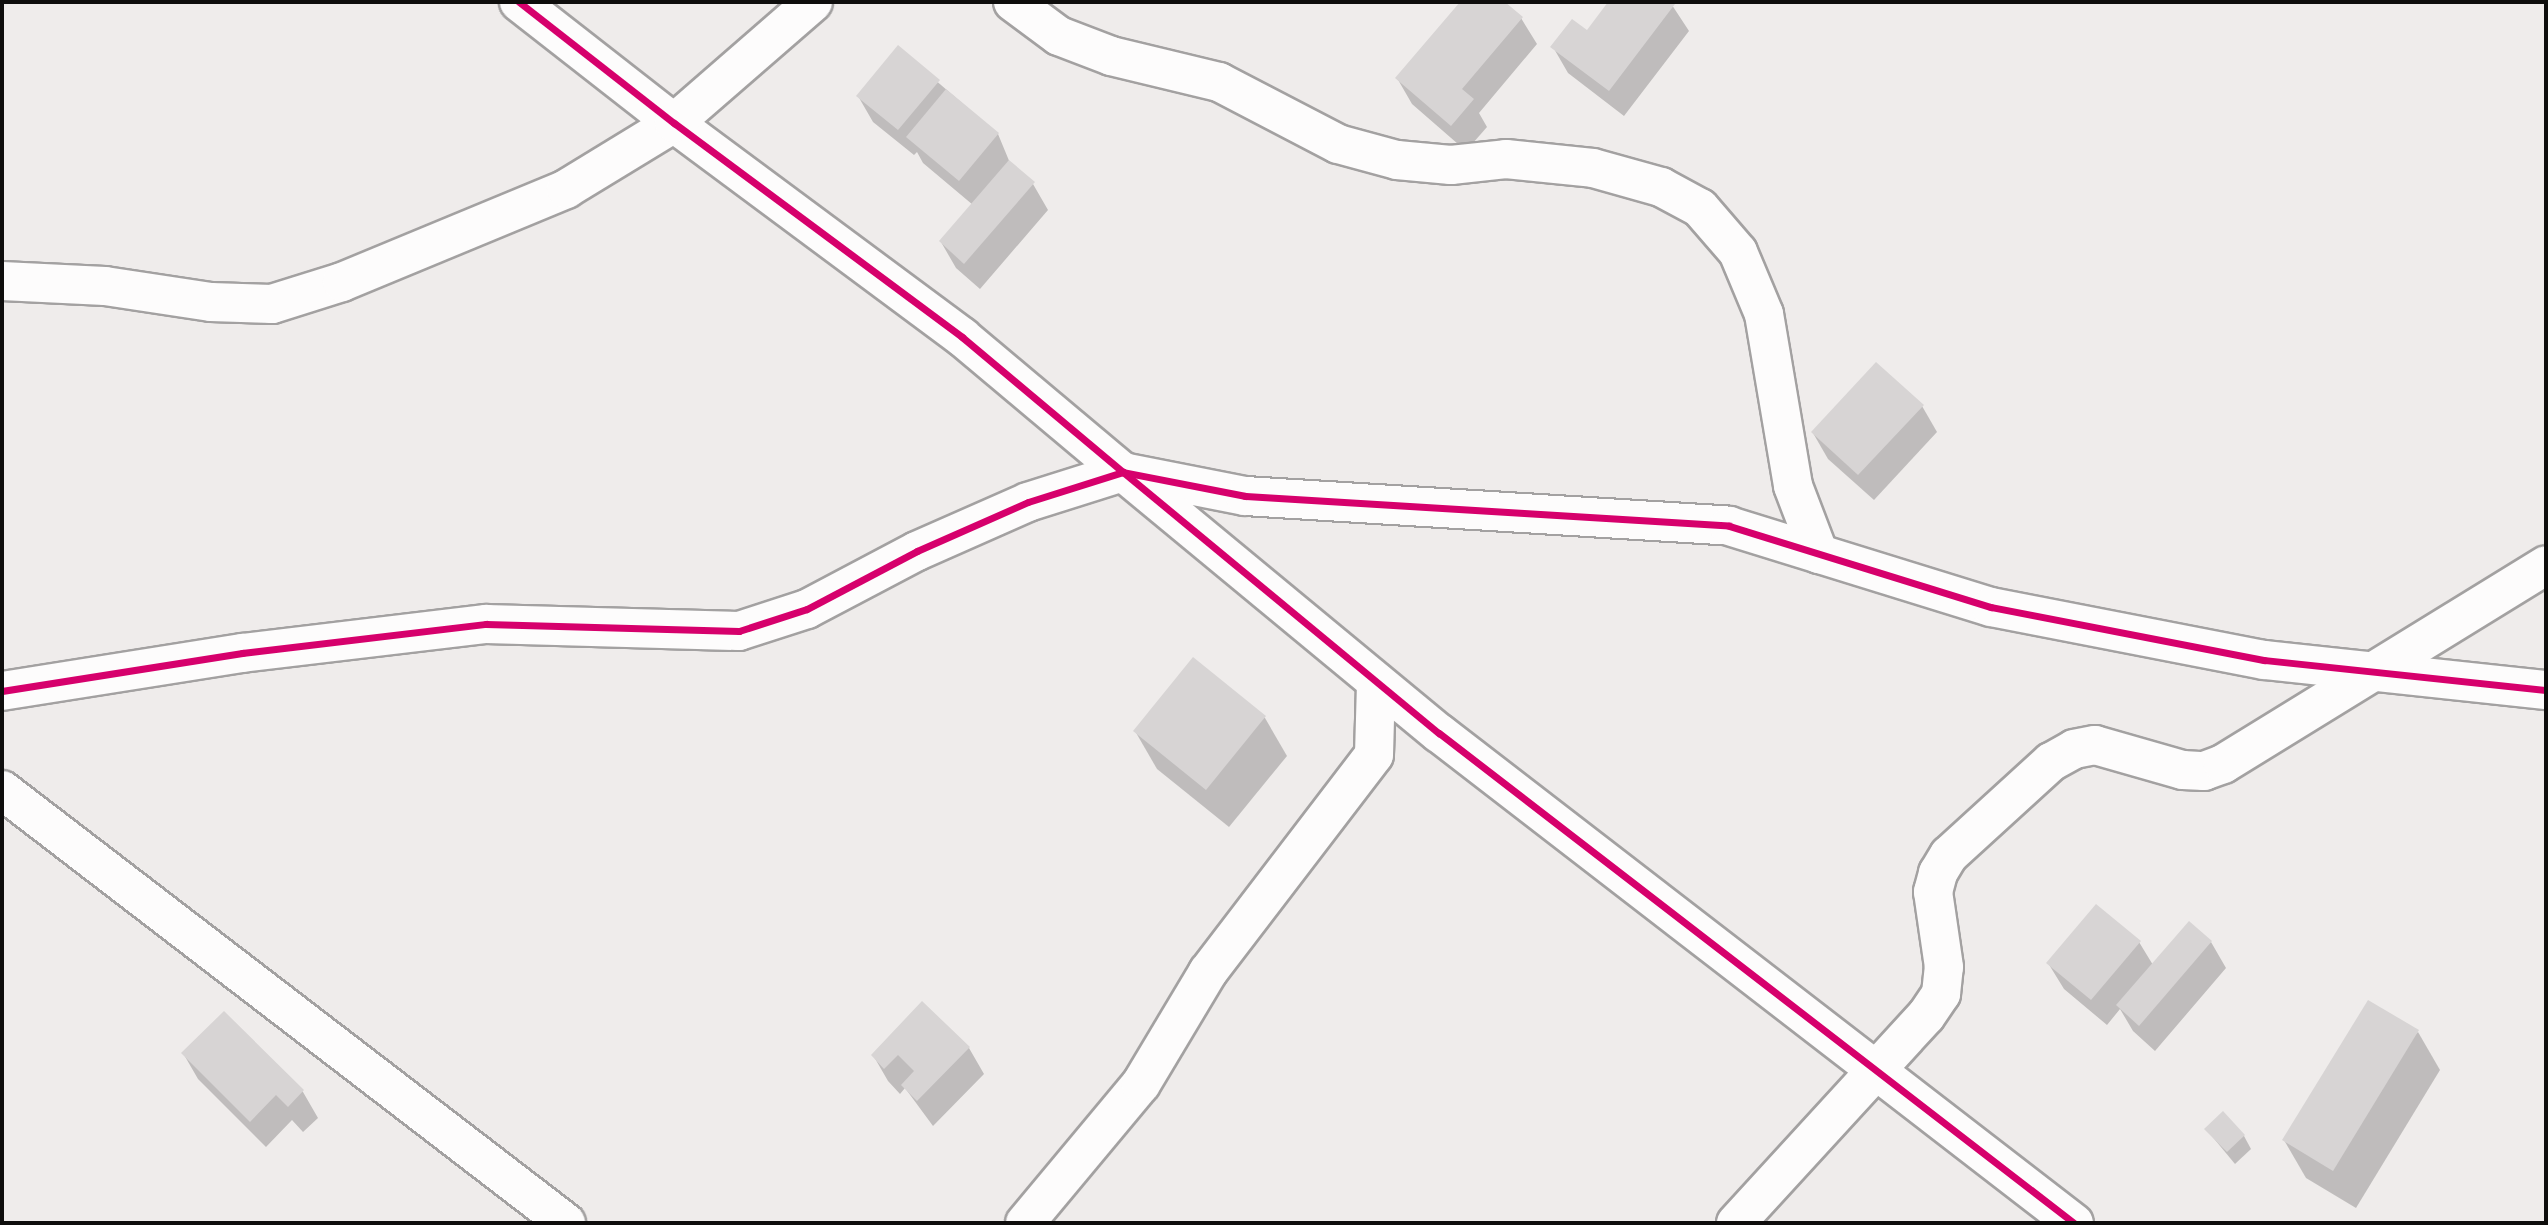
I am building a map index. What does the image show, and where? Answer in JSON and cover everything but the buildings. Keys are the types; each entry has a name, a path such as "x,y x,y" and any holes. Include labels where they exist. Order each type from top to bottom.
{"street":[{"path":"519,2 674,123 962,337 1439,733 1880,1069 2074,1223"},
{"path":"2,281 105,286 211,302 272,304 342,282 566,190 674,123 813,2"},
{"path":"1013,2 1059,36 1111,56 1219,82 1338,144 1397,159 1451,165 1506,159 1593,169 1661,187 1700,208 1738,252 1764,314 1793,486 1819,554"},
{"path":"2,691 242,653 486,625 739,631 807,609 917,551 1028,502 1123,472 1245,496 1728,526 1990,607 2264,660 2546,690"},
{"path":"1736,1223 1880,1069 1941,994 1944,967 1933,891 1938,873 1949,855 2051,762 2074,749 2095,745 2183,770 2204,771 2222,764 2369,670 2546,565"},
{"path":"1374,755 1376,682"},
{"path":"1025,1223 1141,1084 1208,972 1374,755 1439,733"},
{"path":"2,790 566,1223"}],"cycle path":[{"path":"519,2 674,123 962,337 1123,472 1245,496 1729,526 1991,607 2264,660 2546,690"},
{"path":"2,691 242,653 486,624 739,631 807,609 917,551 1028,502 1123,472 1439,733 2074,1223"}]}
